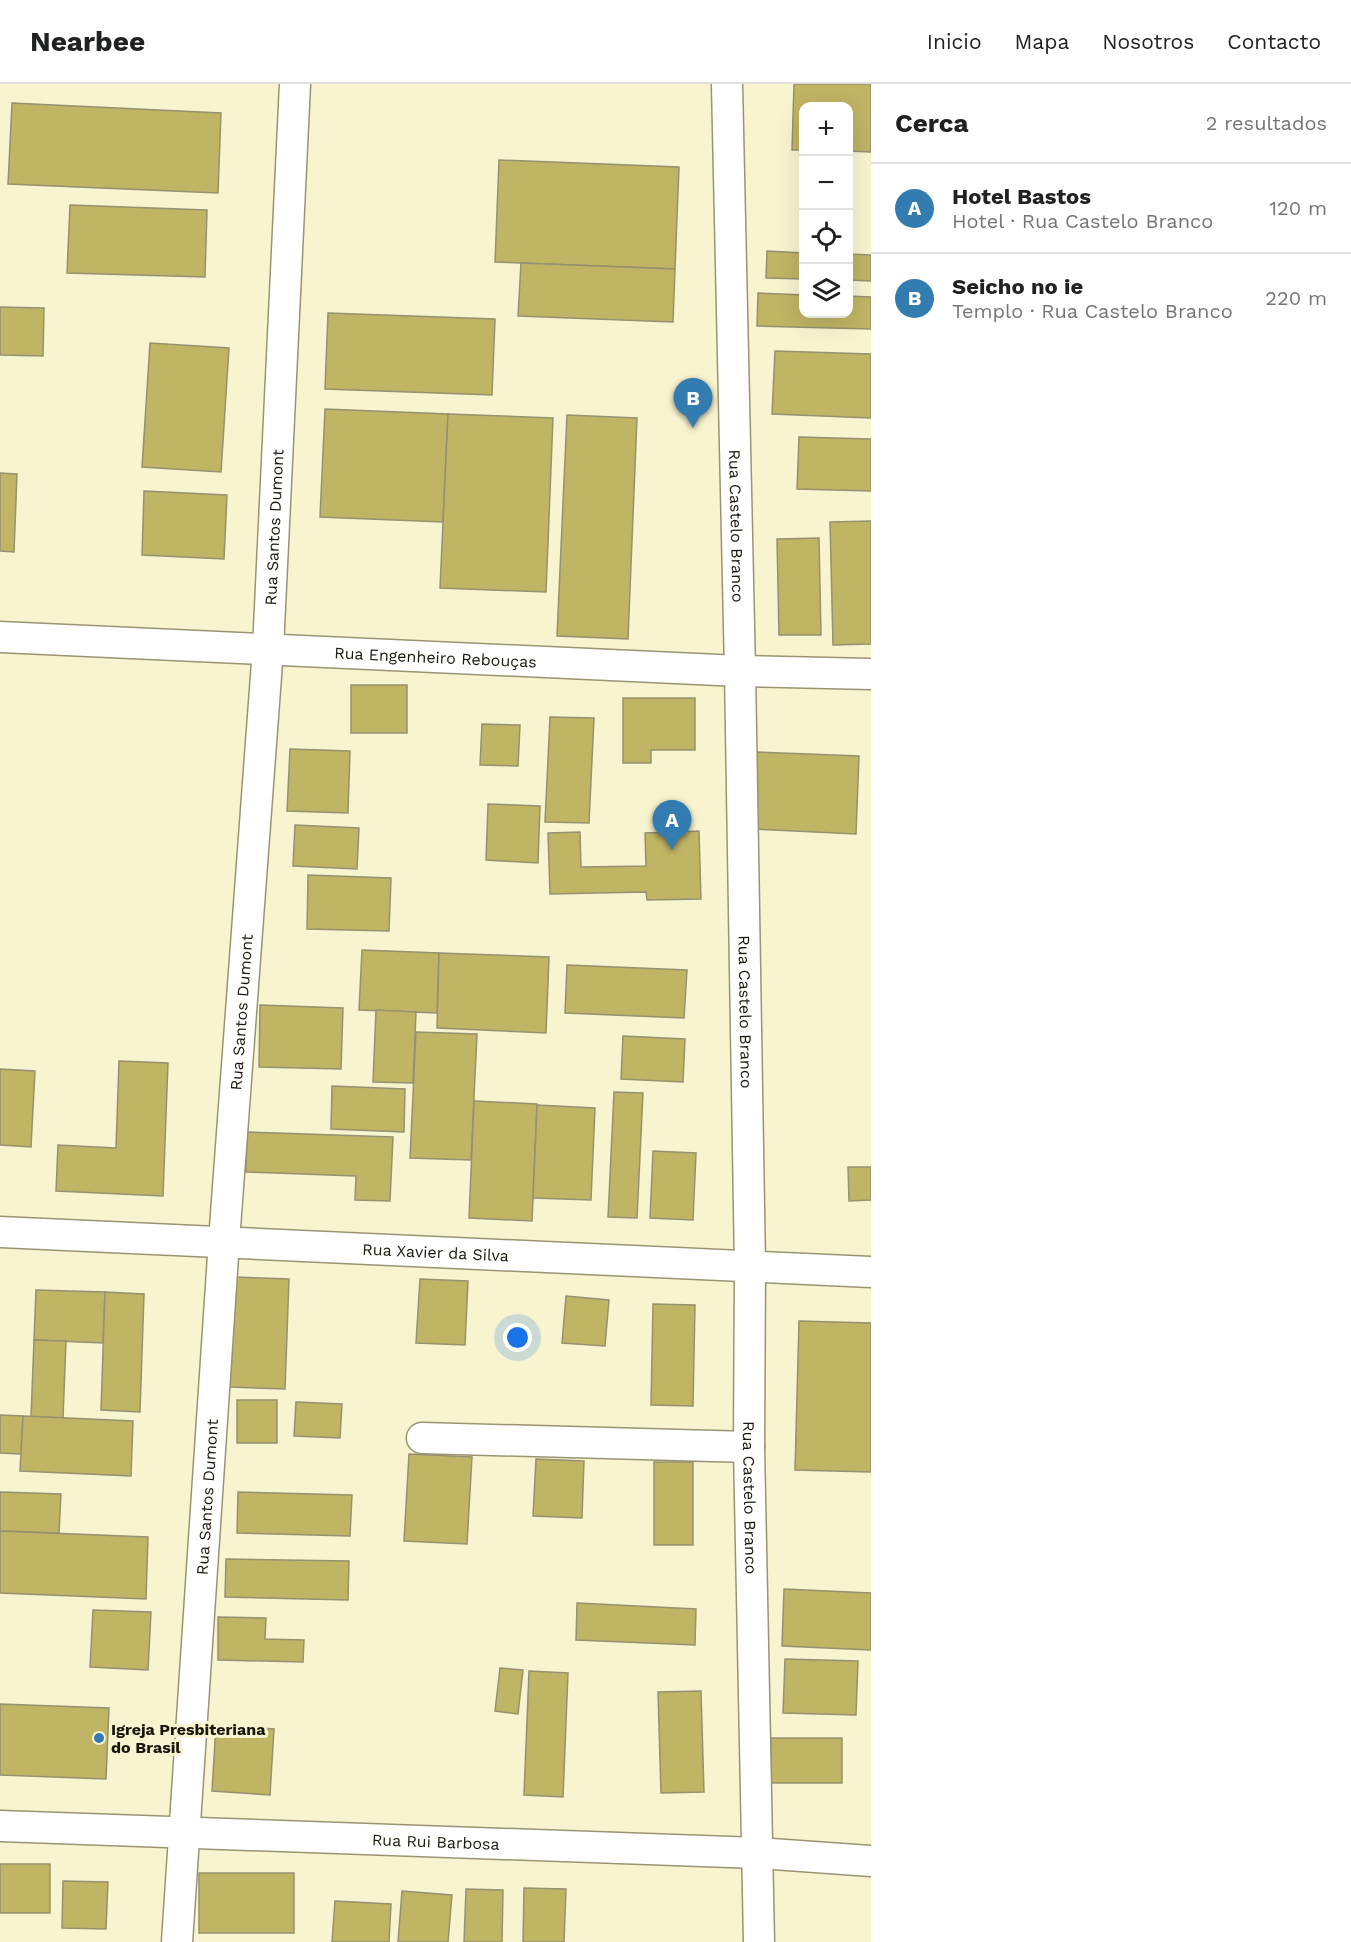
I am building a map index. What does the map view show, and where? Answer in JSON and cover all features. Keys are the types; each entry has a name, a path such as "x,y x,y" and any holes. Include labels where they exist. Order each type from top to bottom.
{"street":[{"name":"Rua Santos Dumont","path":"177,1942 224,1241 268,649 295,84"},
{"name":"Rua Castelo Branco","path":"727,84 740,671 750,1267 749,1447 759,1942"},
{"name":"Rua Engenheiro Rebouças","path":"0,637 740,671 871,674"},
{"name":"Rua Xavier da Silva","path":"0,1232 871,1272"},
{"path":"422,1438 749,1447"},
{"name":"Rua Rui Barbosa","path":"0,1827 758,1853 871,1861"}],"building":[{"path":"794,84 871,84 871,152 853,151 853,102 799,102 799,150 792,150"},
{"path":"12,103 221,113 218,193 8,184"},
{"path":"499,160 679,167 675,269 495,262"},
{"path":"70,205 207,210 205,277 67,273"},
{"path":"767,251 799,253 799,279 766,278"},
{"path":"853,254 871,255 871,281 853,280"},
{"path":"521,263 675,269 673,322 518,316"},
{"path":"758,293 799,295 799,318 853,318 853,296 871,297 871,329 757,326"},
{"path":"0,307 44,308 43,356 0,355"},
{"path":"328,313 495,319 492,395 325,389"},
{"path":"150,343 229,348 221,472 142,467"},
{"path":"775,351 871,354 871,418 772,414"},
{"path":"325,409 448,414 443,522 320,517"},
{"path":"448,414 553,418 546,592 440,588"},
{"path":"567,415 637,418 628,639 557,636"},
{"path":"799,437 871,439 871,491 797,489"},
{"path":"0,473 17,474 14,552 0,551"},
{"path":"144,491 227,495 224,559 142,555"},
{"path":"871,521 871,644 833,645 830,522"},
{"path":"819,538 821,635 779,635 777,539"},
{"path":"351,685 407,685 407,733 351,733"},
{"path":"623,698 695,698 695,750 651,750 651,763 623,763"},
{"path":"550,717 594,718 589,823 545,822"},
{"path":"482,724 520,725 518,766 480,765"},
{"path":"290,749 350,751 348,813 287,811"},
{"path":"757,752 859,756 856,834 754,829"},
{"path":"488,804 540,806 538,863 486,860"},
{"path":"295,825 359,828 357,869 293,866"},
{"path":"699,831 701,899 647,900 646,892 550,894 548,833 580,832 581,867 646,866 645,833"},
{"path":"308,875 391,878 389,931 307,929"},
{"path":"362,950 439,953 437,1013 359,1010"},
{"path":"439,953 549,957 546,1033 437,1028"},
{"path":"567,965 687,970 684,1018 565,1013"},
{"path":"260,1005 343,1008 341,1069 259,1067"},
{"path":"376,1010 416,1012 413,1083 373,1082"},
{"path":"416,1032 477,1034 471,1160 410,1158"},
{"path":"623,1036 685,1039 683,1082 621,1079"},
{"path":"119,1061 168,1063 163,1196 56,1191 58,1145 116,1148"},
{"path":"0,1069 35,1071 31,1147 0,1145"},
{"path":"332,1086 405,1089 404,1132 331,1129"},
{"path":"614,1092 643,1093 637,1218 608,1217"},
{"path":"474,1101 537,1104 532,1221 469,1218"},
{"path":"537,1105 595,1108 591,1200 533,1198"},
{"path":"247,1132 393,1137 390,1201 355,1200 356,1176 246,1172"},
{"path":"653,1151 696,1153 693,1220 650,1218"},
{"path":"848,1167 871,1167 871,1200 849,1201"},
{"path":"233,1277 289,1279 285,1389 229,1387"},
{"path":"420,1279 468,1281 465,1345 416,1343"},
{"path":"36,1290 105,1292 103,1343 34,1340"},
{"path":"105,1292 144,1294 140,1412 101,1410"},
{"path":"566,1296 609,1300 605,1346 562,1343"},
{"path":"653,1304 695,1305 693,1406 651,1405"},
{"path":"799,1321 871,1323 871,1472 795,1470"},
{"path":"34,1340 66,1341 63,1418 31,1417"},
{"path":"237,1400 277,1400 277,1443 237,1443"},
{"path":"296,1402 342,1404 340,1438 294,1436"},
{"path":"0,1415 23,1416 21,1454 0,1453"},
{"path":"23,1416 133,1421 131,1476 20,1471"},
{"path":"409,1454 472,1457 467,1544 404,1541"},
{"path":"536,1459 584,1461 582,1518 533,1516"},
{"path":"654,1462 693,1462 693,1545 654,1545"},
{"path":"0,1492 61,1494 59,1533 0,1531"},
{"path":"238,1492 352,1495 350,1536 237,1533"},
{"path":"0,1531 148,1537 146,1599 0,1593"},
{"path":"226,1559 349,1561 348,1600 225,1597"},
{"path":"784,1589 871,1593 871,1650 782,1646"},
{"path":"577,1603 696,1609 695,1645 576,1640"},
{"path":"93,1610 151,1612 148,1670 90,1667"},
{"path":"218,1617 266,1618 265,1639 304,1640 303,1662 218,1660"},
{"path":"785,1659 858,1661 856,1715 783,1713"},
{"path":"500,1668 523,1670 518,1714 495,1711"},
{"path":"529,1671 568,1673 563,1797 524,1795"},
{"path":"701,1691 704,1792 661,1793 658,1692"},
{"path":"0,1704 109,1708 106,1779 0,1775"},
{"path":"216,1725 274,1729 270,1795 212,1791"},
{"path":"771,1738 842,1738 842,1783 771,1783"},
{"path":"0,1864 50,1864 50,1913 0,1913"},
{"path":"199,1873 294,1873 294,1933 199,1933"},
{"path":"63,1881 108,1882 106,1929 62,1928"},
{"path":"524,1888 566,1889 564,1942 523,1942"},
{"path":"466,1889 503,1890 502,1942 464,1942"},
{"path":"402,1891 452,1895 448,1942 398,1942"},
{"path":"335,1901 391,1904 389,1942 332,1942"}],"place":[{"name":"Seicho no ie","path":"693,428"},
{"name":"Hotel Bastos","path":"672,850"},
{"name":"Igreja Presbiteriana do Brasil","path":"99,1738"}]}
